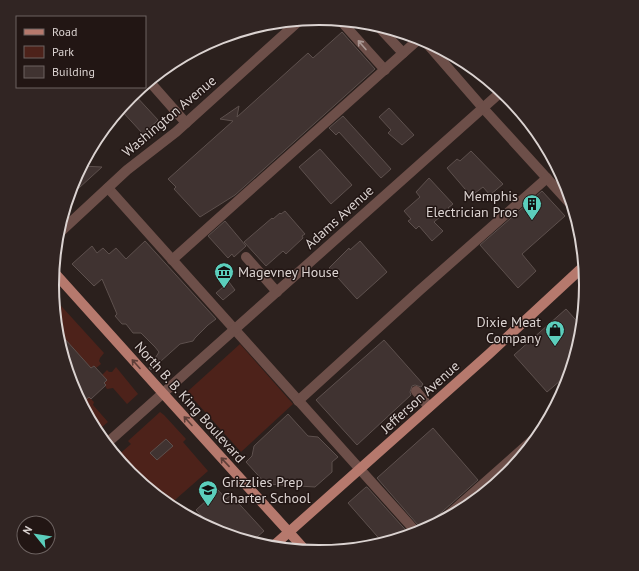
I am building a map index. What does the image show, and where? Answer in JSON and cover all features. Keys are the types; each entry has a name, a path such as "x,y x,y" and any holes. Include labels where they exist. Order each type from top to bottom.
{"main road":[{"name":"Jefferson Avenue","path":"277,543 430,407 579,270"},
{"name":"North B. B. King Boulevard","path":"59,278 301,545"}],"street":[{"name":"Washington Avenue","path":"66,227 127,170 176,132 293,27"},
{"path":"346,27 385,70"},
{"path":"385,34 404,53"},
{"path":"172,260 415,44"},
{"path":"434,51 564,197"},
{"path":"153,86 186,123"},
{"name":"Adams Avenue","path":"110,440 497,95"},
{"path":"298,401 547,178"},
{"path":"108,188 413,528"},
{"path":"246,257 277,292"},
{"path":"416,391 430,407"},
{"path":"460,505 520,452"}],"green space":[{"path":"60,305 104,353 99,361 101,364 96,368 94,366 91,368 65,339"},
{"path":"240,344 293,404 241,452 187,392"},
{"path":"116,367 138,394 127,404 113,388 107,389 104,383 102,375 107,370 112,372"},
{"path":"89,397 94,402 93,405 108,422 101,428 94,416 86,400"},
{"path":"160,412 186,439 183,442 208,471 174,501 135,470 121,453 131,444 128,441"}],"building":[{"path":"342,32 375,69 235,195 200,217 174,189 176,187 168,179 233,121 220,119 239,106 237,117 308,53 313,58"},
{"path":"138,98 158,120 143,134 124,114"},
{"path":"389,108 414,135 402,145 388,133 391,130 379,117"},
{"path":"343,116 391,169 381,178 339,132 336,135 329,128"},
{"path":"320,149 352,185 331,204 299,167"},
{"path":"471,151 503,184 490,195 483,187 471,196 447,168 457,159 460,161"},
{"path":"88,166 102,167 78,189"},
{"path":"429,178 453,204 434,222 443,231 432,241 419,226 416,229 408,221 411,219 404,211 420,197 416,192"},
{"path":"542,191 565,216 522,254 536,271 518,288 480,245"},
{"path":"285,211 305,234 302,236 303,238 286,254 283,251 266,266 244,242 272,218 273,219"},
{"path":"225,221 246,246 234,257 232,254 228,258 208,236"},
{"path":"145,241 216,319 193,341 180,344 151,370 149,368 159,352 141,333 133,333 126,324 122,324 115,316 117,314 102,279 94,286 72,264 92,246 97,253 103,248 109,254 116,248 126,259"},
{"path":"360,241 387,272 357,299 329,268 349,248 350,250"},
{"name":"Magevney House","path":"229,282 235,290 223,300 216,293"},
{"path":"566,309 578,322 571,353 562,379 547,392 514,355"},
{"path":"65,339 91,368 94,366 107,380 104,383 106,385 91,399 89,397 86,400 79,385"},
{"path":"384,340 423,384 421,387 415,385 412,386 410,392 411,395 357,445 316,400"},
{"path":"288,414 308,436 318,437 338,457 332,462 332,472 315,487 266,484 246,462 252,456 254,446"},
{"path":"433,428 478,480 434,520 419,526 377,478"},
{"path":"166,439 173,446 157,460 150,453"},
{"path":"367,487 406,531 379,539 348,503"},
{"path":"218,490 226,499 231,495 264,531 256,538 252,537 204,519 196,510"}],"place":[{"name":"Memphis Electrician Pros","path":"532,221"},
{"name":"Magevney House","path":"224,289"},
{"name":"Dixie Meat Company","path":"555,347"},
{"name":"Grizzlies Prep Charter School","path":"208,507"}]}
